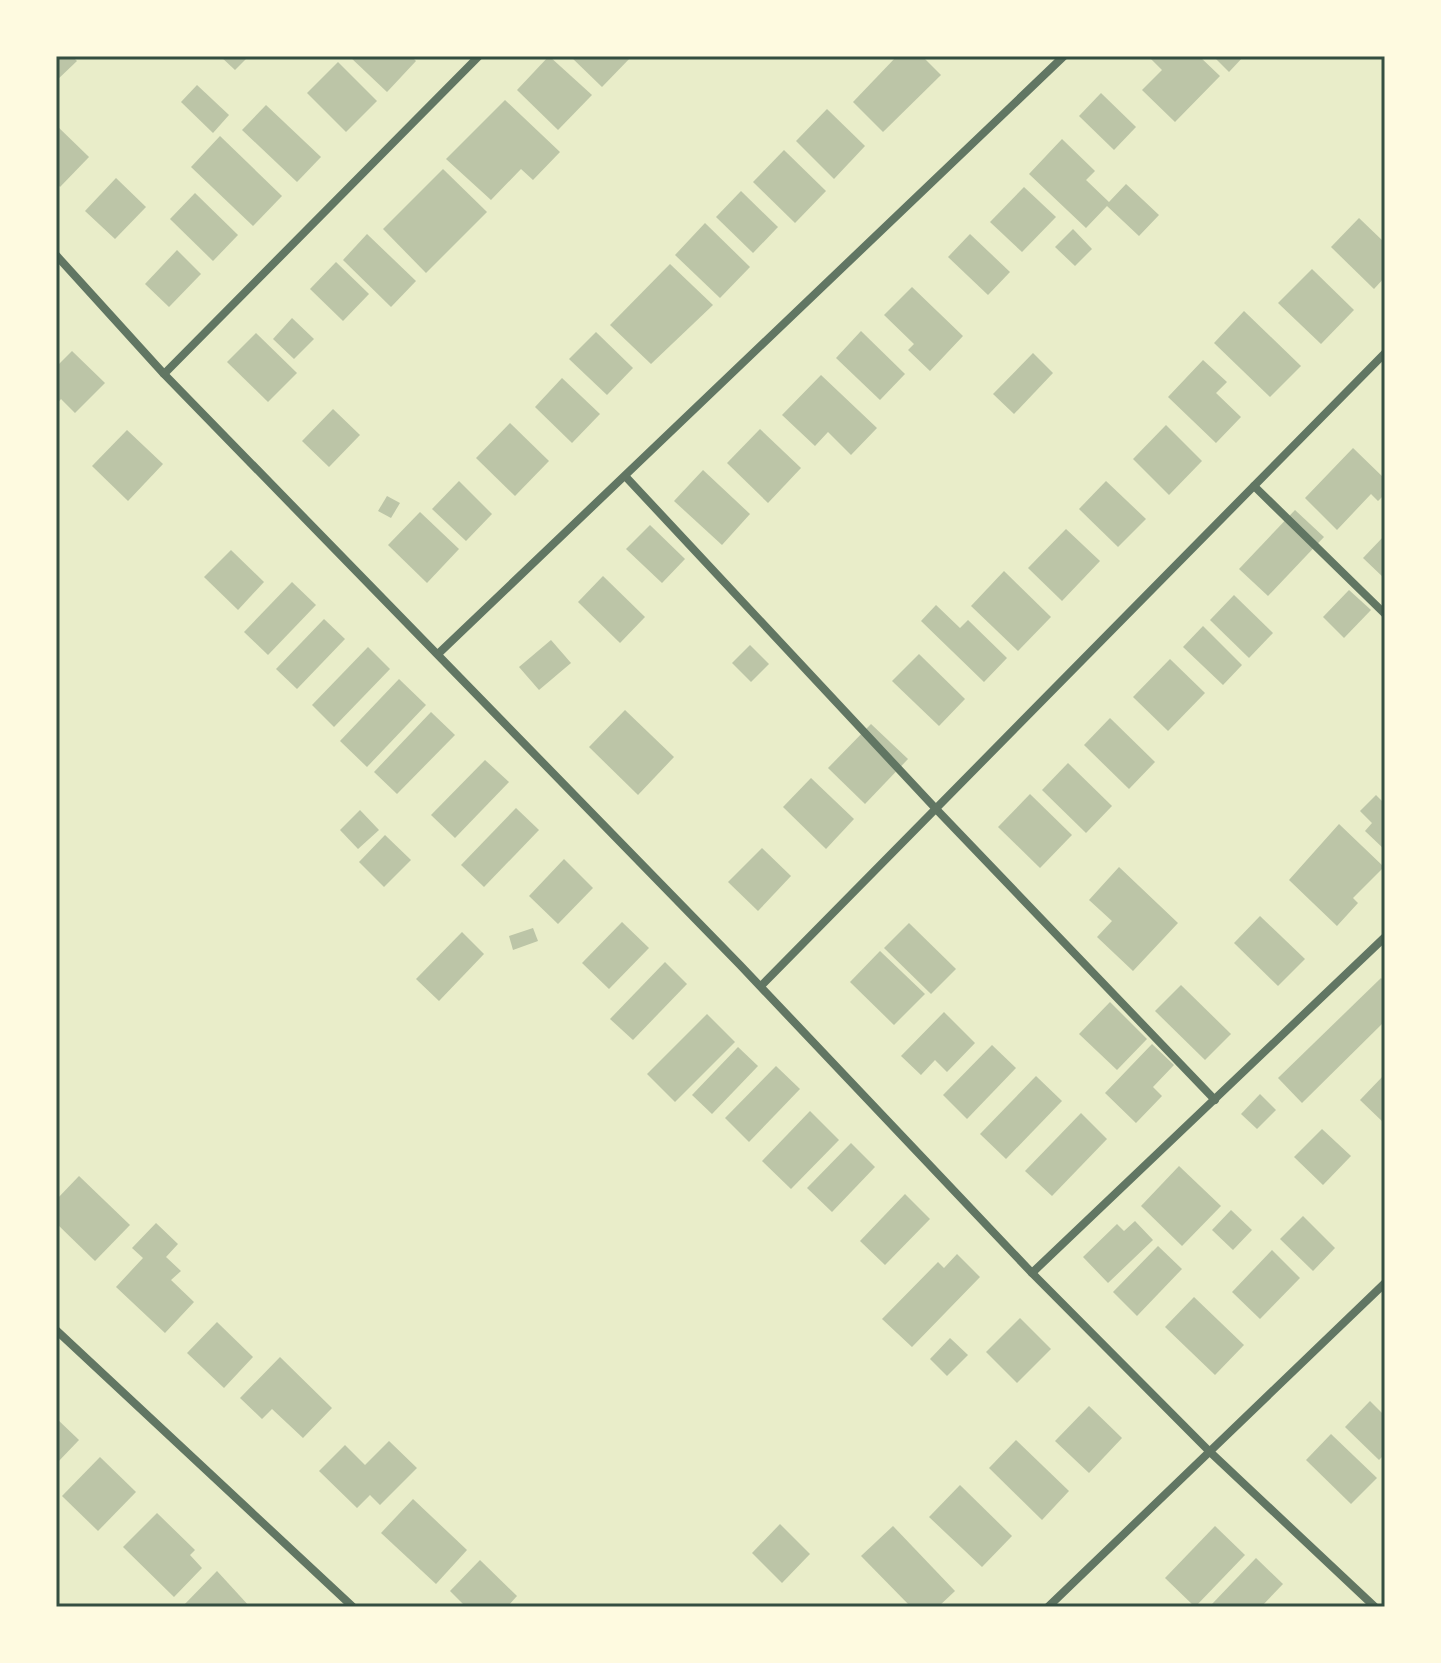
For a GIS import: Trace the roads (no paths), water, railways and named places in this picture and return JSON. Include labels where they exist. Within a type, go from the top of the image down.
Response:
[{"type":"street","points":[[164,374],[479,56]]},
{"type":"street","points":[[438,654],[1064,56]]},
{"type":"street","points":[[56,255],[164,374],[761,986],[1032,1273],[1209,1451],[1375,1607]]},
{"type":"street","points":[[761,986],[1385,353]]},
{"type":"street","points":[[626,477],[937,810],[1215,1100]]},
{"type":"street","points":[[1254,486],[1385,614]]},
{"type":"street","points":[[1032,1273],[1385,937]]},
{"type":"street","points":[[1048,1607],[1385,1283]]},
{"type":"street","points":[[56,1330],[353,1607]]}]
